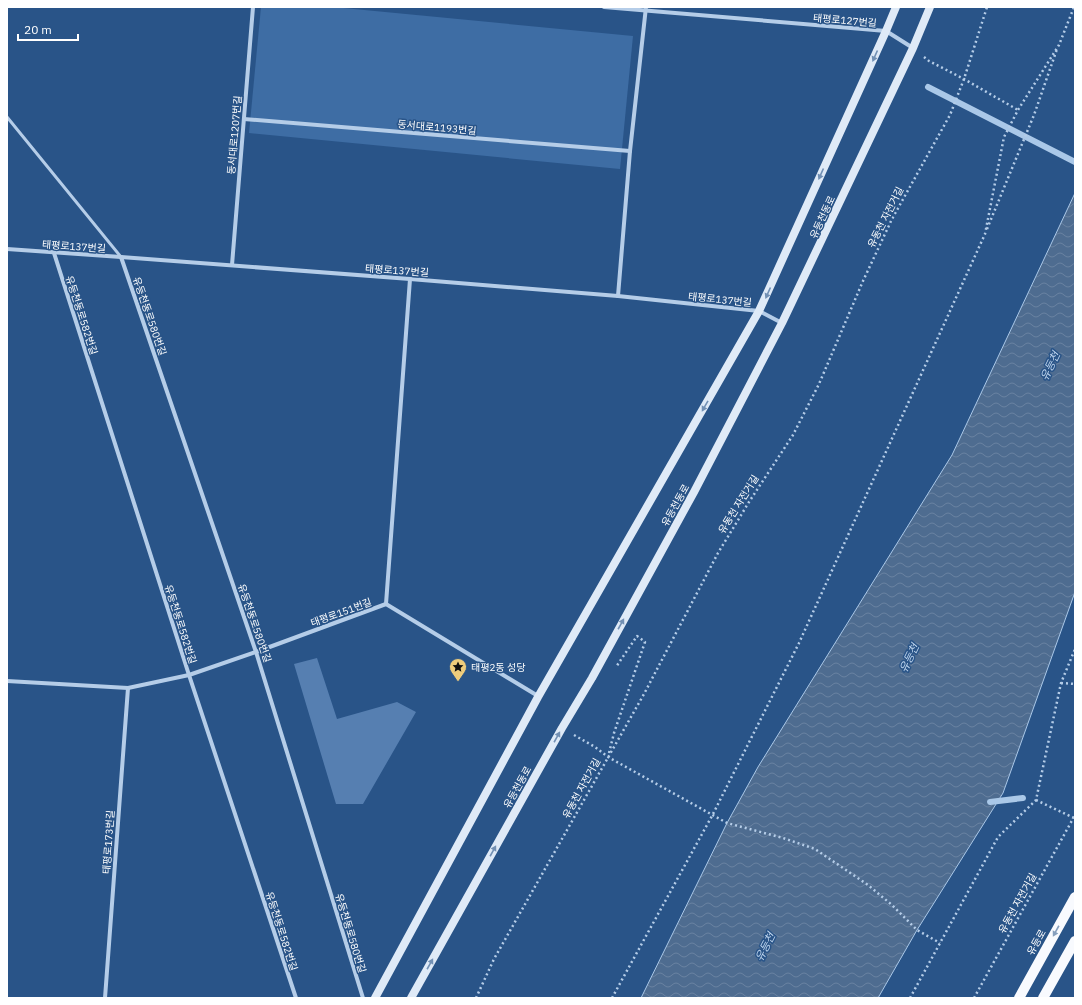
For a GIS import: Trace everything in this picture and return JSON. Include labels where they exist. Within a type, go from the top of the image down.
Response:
[{"type":"main road","name":"유등천동로","points":[[375,998],[538,696],[759,311],[896,7]]},
{"type":"main road","name":"유등천동로","points":[[411,998],[562,728],[592,678],[690,498],[782,323],[913,48],[930,7]]},
{"type":"main road","name":"유등로","points":[[1019,998],[1075,897]]},
{"type":"main road","points":[[1043,998],[1075,942]]},
{"type":"street","name":"동서대로1207번길","points":[[232,265],[253,7]]},
{"type":"street","name":"태평로127번길","points":[[604,7],[646,9],[886,32],[913,48]]},
{"type":"street","points":[[618,296],[630,150],[646,9]]},
{"type":"street","name":"동서대로1193번길","points":[[244,119],[630,150]]},
{"type":"street","name":"태평로137번길","points":[[7,249],[232,265],[618,296],[759,311],[782,323]]},
{"type":"street","name":"유등천동로582번길","points":[[54,253],[189,674],[296,998]]},
{"type":"street","name":"유등천동로580번길","points":[[121,257],[256,652],[363,998]]},
{"type":"street","name":"태평로151번길","points":[[7,681],[128,688],[189,674],[256,652],[386,604],[410,279]]},
{"type":"street","points":[[386,604],[538,696]]},
{"type":"street","name":"태평로173번길","points":[[105,998],[128,688]]},
{"type":"lane","points":[[7,117],[121,257]]},
{"type":"path","name":"유동천 자전거길","points":[[476,998],[494,959],[644,694],[718,553],[793,435],[819,384],[863,281],[892,219],[950,115],[964,79],[987,7]]},
{"type":"path","points":[[612,998],[713,814],[799,643],[985,234],[1034,114],[1074,7]]},
{"type":"path","points":[[985,234],[1004,137],[1018,110],[1059,45]]},
{"type":"path","points":[[929,61],[1018,110]]},
{"type":"path","points":[[608,757],[614,733],[645,642],[637,636],[615,668]]},
{"type":"path","points":[[910,998],[998,837],[1036,800],[1061,683],[1075,649]]},
{"type":"path","points":[[1061,683],[1075,684]]},
{"type":"path","points":[[562,728],[595,747],[608,757],[727,823],[783,838],[815,849],[868,885],[892,905],[917,930],[940,943]]},
{"type":"path","points":[[1036,800],[1074,817]]},
{"type":"path","name":"유동천 자전거길","points":[[974,998],[1074,817]]},
{"type":"shaded area","points":[[261,7],[333,7],[633,36],[620,169],[249,133]]},
{"type":"water","name":"유등천","points":[[1075,193],[1075,592],[1003,793],[917,930],[878,998],[641,998],[727,823],[758,767],[952,455]]},
{"type":"building","points":[[317,658],[337,719],[397,702],[416,712],[363,804],[336,804],[294,664]]},
{"type":"waterway","points":[[928,87],[1075,162]]},
{"type":"waterway","points":[[990,802],[1023,798]]},
{"type":"place","name":"태평2동 성당","points":[[458,682]]}]
